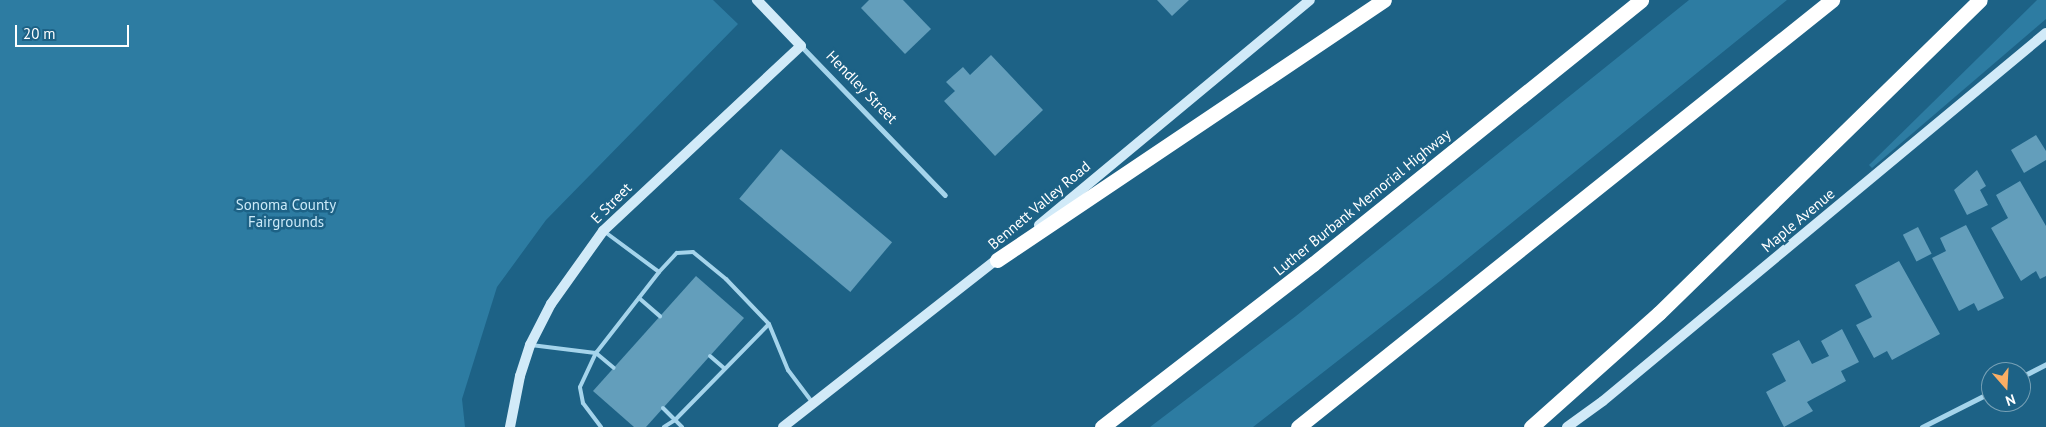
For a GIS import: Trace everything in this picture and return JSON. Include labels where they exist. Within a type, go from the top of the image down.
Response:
[{"type":"highway","points":[[997,260],[1384,0]]},
{"type":"highway","name":"Luther Burbank Memorial Highway","points":[[1102,427],[1313,264],[1641,0]]},
{"type":"highway","points":[[1298,427],[1832,0]]},
{"type":"highway","points":[[1531,427],[1659,313],[1980,0]]},
{"type":"main road","name":"Hendley Street","points":[[757,0],[801,46]]},
{"type":"main road","name":"Bennett Valley Road","points":[[783,427],[997,260],[1310,0]]},
{"type":"main road","name":"Maple Avenue","points":[[1566,427],[1610,394],[2046,33]]},
{"type":"main road","name":"E Street","points":[[510,427],[520,376],[530,345],[551,304],[603,231],[801,46]]},
{"type":"street","name":"Hendley Street","points":[[801,46],[945,195]]},
{"type":"street","points":[[2031,372],[2046,364]]},
{"type":"street","points":[[1922,427],[1981,397]]},
{"type":"lane","points":[[603,231],[659,272]]},
{"type":"lane","points":[[601,427],[583,403],[580,387],[596,353],[659,272],[677,253],[693,252],[726,279],[769,324],[788,370],[813,403]]},
{"type":"lane","points":[[639,298],[660,316]]},
{"type":"lane","points":[[664,427],[675,420],[769,324]]},
{"type":"lane","points":[[530,345],[596,353],[614,368]]},
{"type":"lane","points":[[710,356],[724,368]]},
{"type":"lane","points":[[663,408],[682,427]]},
{"type":"green space","name":"Sonoma County Fairgrounds","points":[[0,0],[713,0],[738,24],[546,220],[497,287],[462,399],[465,427],[0,427]]},
{"type":"green space","points":[[1689,0],[1787,0],[1440,281],[1253,427],[1150,427],[1296,316]]},
{"type":"green space","points":[[2037,0],[2046,0],[2046,19],[1872,168],[1869,165]]},
{"type":"building","points":[[869,0],[903,0],[931,29],[905,54],[861,8]]},
{"type":"building","points":[[1157,0],[1189,0],[1172,16]]},
{"type":"building","points":[[991,55],[1043,110],[995,156],[944,101],[955,91],[946,82],[963,67],[970,75]]},
{"type":"building","points":[[2036,135],[2046,151],[2046,160],[2024,173],[2011,150]]},
{"type":"building","points":[[781,149],[892,242],[850,292],[739,199]]},
{"type":"building","points":[[1977,170],[1986,186],[1980,190],[1988,205],[1967,215],[1954,190]]},
{"type":"building","points":[[2020,181],[2046,226],[2046,276],[2040,279],[2036,271],[2021,281],[1991,228],[2008,218],[1996,195]]},
{"type":"building","points":[[1966,225],[2004,298],[1978,311],[1974,303],[1959,311],[1932,258],[1946,251],[1940,238]]},
{"type":"building","points":[[1918,227],[1932,254],[1916,261],[1903,235]]},
{"type":"building","points":[[1899,261],[1940,334],[1892,360],[1887,351],[1874,358],[1856,325],[1872,317],[1855,285]]},
{"type":"building","points":[[696,276],[744,318],[646,427],[634,427],[593,391]]},
{"type":"building","points":[[1842,329],[1859,362],[1841,371],[1846,381],[1807,402],[1813,411],[1784,427],[1766,392],[1786,381],[1772,354],[1799,340],[1812,364],[1829,356],[1821,341]]}]
